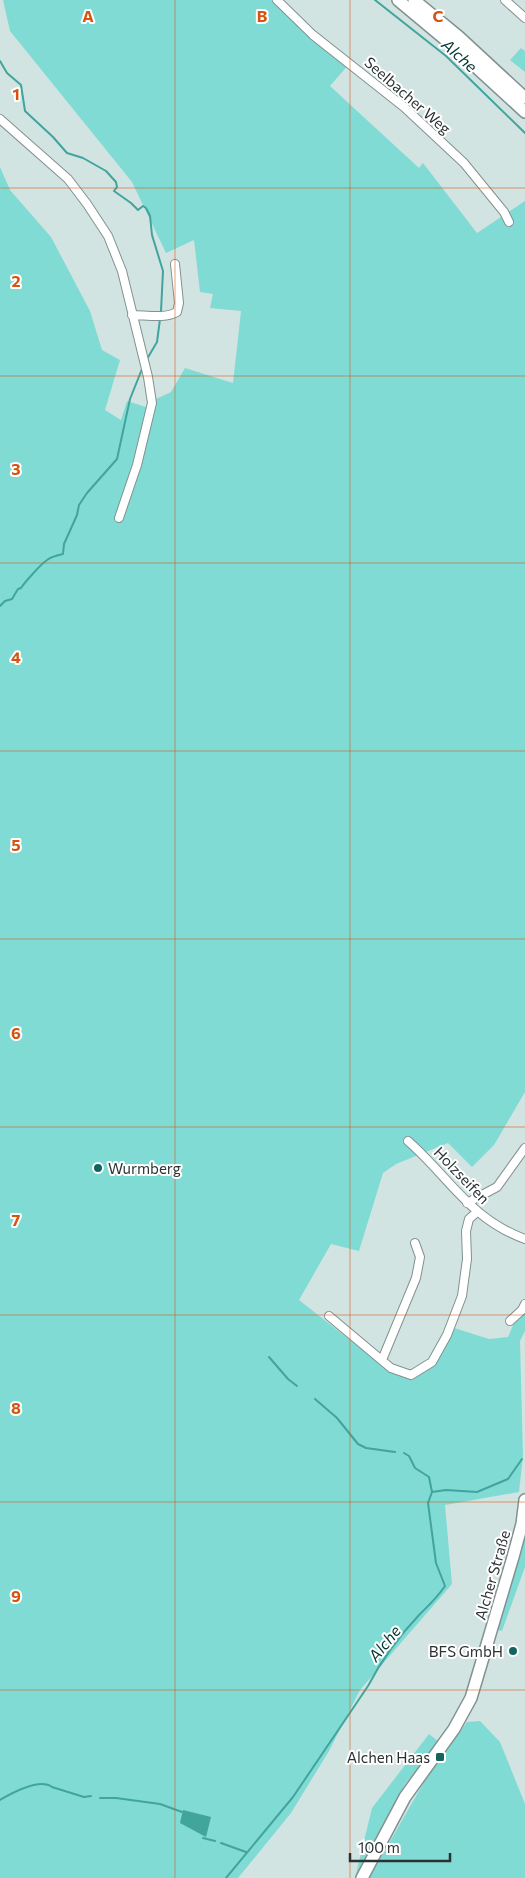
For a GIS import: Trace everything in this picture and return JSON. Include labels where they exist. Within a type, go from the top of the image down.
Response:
[{"type":"street","name":"Seelbacher Weg","points":[[277,0],[313,35],[404,107],[464,163],[504,212],[509,222]]},
{"type":"street","points":[[398,0],[452,45],[525,112]]},
{"type":"street","points":[[414,0],[459,37],[525,98]]},
{"type":"street","points":[[505,0],[525,18]]},
{"type":"street","points":[[0,119],[68,179],[108,236],[122,271],[148,377],[152,403],[137,464],[119,518]]},
{"type":"street","points":[[132,315],[159,316],[173,315],[177,312],[179,302],[175,264]]},
{"type":"street","name":"Holzseifen","points":[[408,1141],[477,1212],[513,1235],[525,1239]]},
{"type":"street","points":[[467,1203],[497,1187],[525,1148]]},
{"type":"street","points":[[329,1316],[391,1368],[411,1375],[432,1362],[447,1335],[462,1296],[468,1259],[466,1231],[469,1219],[477,1212]]},
{"type":"street","points":[[382,1360],[416,1278],[420,1257],[415,1243]]},
{"type":"street","points":[[510,1321],[522,1310],[525,1304]]},
{"type":"street","name":"Alcher Straße","points":[[362,1878],[405,1797],[454,1729],[466,1708],[475,1687],[518,1540],[525,1500]]},
{"type":"shaded area","points":[[3,0],[277,0],[350,63],[330,86],[419,168],[423,163],[477,233],[525,201],[525,1092],[494,1145],[472,1167],[448,1143],[396,1164],[383,1173],[359,1251],[331,1244],[299,1300],[369,1355],[410,1378],[437,1360],[454,1328],[489,1339],[508,1337],[515,1321],[525,1308],[525,1331],[520,1341],[523,1456],[519,1492],[445,1505],[452,1584],[360,1690],[329,1751],[291,1813],[238,1878],[0,1878],[0,167],[10,190],[51,237],[90,311],[102,350],[120,360],[105,410],[121,420],[127,401],[149,408],[156,399],[171,392],[185,368],[233,383],[241,311],[210,308],[213,294],[200,292],[194,240],[166,253],[132,182],[10,31]]},
{"type":"shaded area","points":[[521,48],[525,51],[525,72],[510,60]]},
{"type":"shaded area","points":[[525,1536],[525,1567],[502,1631],[498,1630]]},
{"type":"shaded area","points":[[480,1721],[500,1742],[525,1804],[525,1878],[369,1878],[424,1782],[467,1722]]},
{"type":"shaded area","points":[[429,1734],[439,1742],[405,1784],[355,1878],[372,1808]]},
{"type":"shaded area","points":[[183,1810],[211,1817],[206,1837],[180,1823]]},
{"type":"waterway","name":"Alche","points":[[375,0],[446,56],[525,133]]},
{"type":"waterway","points":[[0,61],[7,73],[21,85],[25,111],[67,153],[83,158],[106,171],[116,182],[117,187],[114,191],[138,210],[143,206],[146,208],[150,216],[152,235],[163,271],[161,311]]},
{"type":"waterway","points":[[147,359],[157,342],[160,319]]},
{"type":"waterway","points":[[0,606],[5,601],[12,599],[18,589],[44,562],[63,554],[64,544],[77,515],[79,505],[117,459],[130,399],[142,369]]},
{"type":"waterway","points":[[269,1357],[288,1379],[297,1386]]},
{"type":"waterway","points":[[315,1399],[337,1418],[358,1444],[366,1448],[395,1452]]},
{"type":"waterway","points":[[404,1453],[409,1456],[415,1468],[429,1477],[432,1492]]},
{"type":"waterway","name":"Alche","points":[[226,1878],[293,1797],[398,1639],[445,1586],[436,1563],[428,1503],[432,1492],[446,1490],[477,1492],[508,1479],[522,1459]]},
{"type":"waterway","points":[[0,1800],[33,1785],[40,1784],[84,1797],[91,1796]]},
{"type":"waterway","points":[[100,1798],[116,1798],[160,1804],[182,1812]]},
{"type":"waterway","points":[[203,1838],[215,1841]]},
{"type":"waterway","points":[[221,1843],[246,1852]]},
{"type":"place","name":"Wurmberg","points":[[98,1168]]},
{"type":"place","name":"BFS GmbH","points":[[513,1651]]},
{"type":"place","name":"Alchen Haas","points":[[440,1757]]}]
